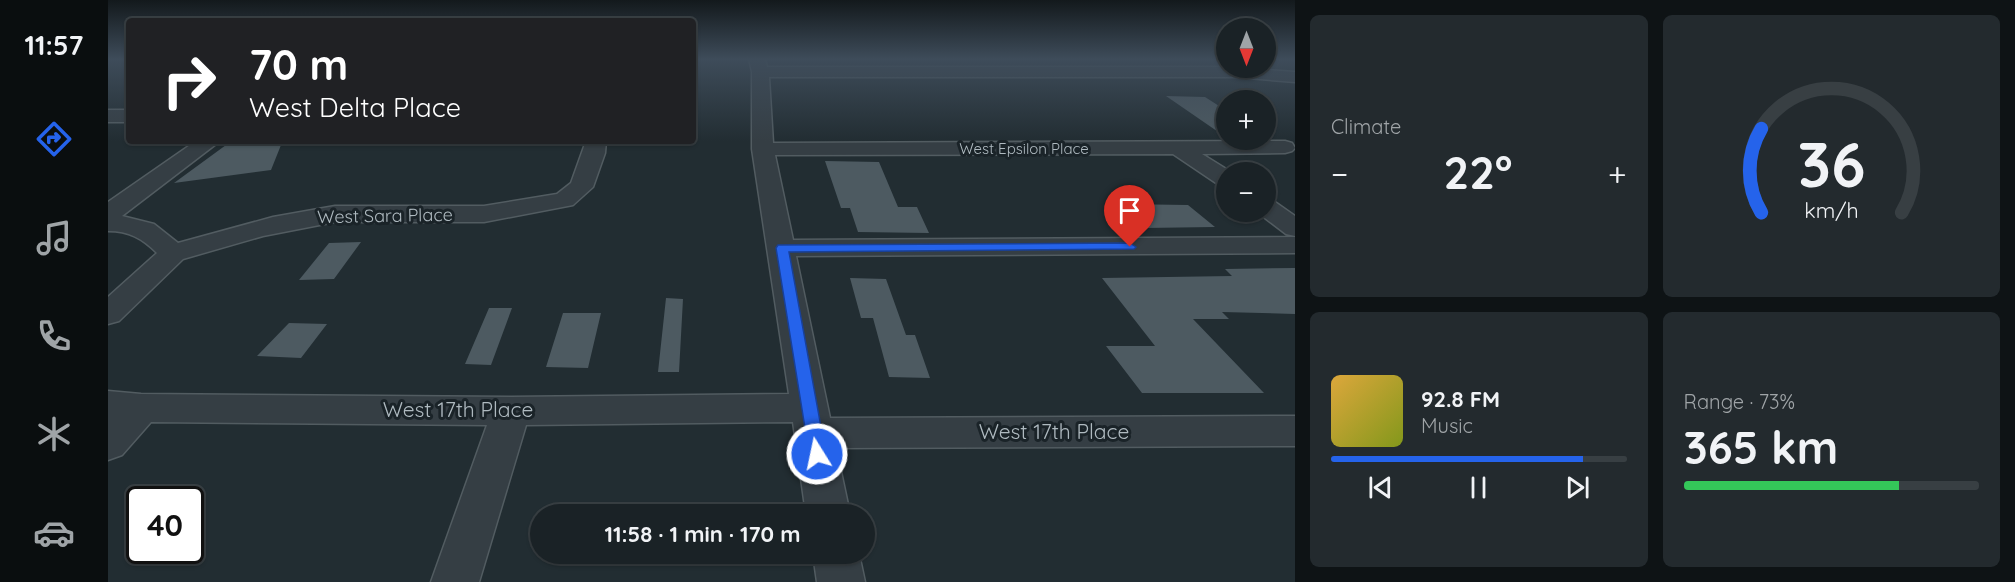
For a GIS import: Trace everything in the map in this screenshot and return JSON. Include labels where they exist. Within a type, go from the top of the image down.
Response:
[{"type":"street","points":[[759,86],[763,149],[826,504]]},
{"type":"street","points":[[108,116],[126,116]]},
{"type":"street","points":[[108,214],[206,144]]},
{"type":"street","name":"West Sara Place","points":[[173,253],[270,225],[335,214],[484,214],[564,200],[581,187],[596,144]]},
{"type":"street","name":"West Epsilon Place","points":[[763,149],[1285,147]]},
{"type":"street","points":[[1180,148],[1216,173]]},
{"type":"street","points":[[1276,214],[1295,228]]},
{"type":"street","points":[[108,223],[133,224],[146,229],[173,253],[108,314]]},
{"type":"street","points":[[782,248],[1295,245]]},
{"type":"street","points":[[108,444],[125,407]]},
{"type":"street","name":"West 17th Place","points":[[125,407],[511,411],[811,421],[1295,431]]},
{"type":"street","points":[[455,582],[511,411]]},
{"type":"street","points":[[838,564],[841,582]]},
{"type":"building","points":[[1166,96],[1205,97],[1216,104],[1216,130]]},
{"type":"building","points":[[226,145],[281,145],[271,170],[174,183]]},
{"type":"building","points":[[825,161],[879,162],[898,207],[917,207],[929,233],[858,232],[850,208],[841,208]]},
{"type":"building","points":[[1120,204],[1188,205],[1215,227],[1144,228]]},
{"type":"building","points":[[361,242],[334,279],[299,280],[329,243]]},
{"type":"building","points":[[1295,268],[1295,314],[1222,312],[1229,319],[1193,319],[1264,393],[1142,393],[1106,346],[1155,346],[1102,278],[1232,276],[1225,269]]},
{"type":"building","points":[[850,278],[886,279],[906,335],[915,335],[930,378],[889,377],[873,318],[861,318]]},
{"type":"building","points":[[666,298],[683,299],[679,372],[658,372]]},
{"type":"building","points":[[489,308],[512,308],[491,365],[465,364]]},
{"type":"building","points":[[563,313],[601,313],[588,368],[546,367]]},
{"type":"building","points":[[289,323],[327,324],[301,358],[257,356]]},
{"type":"route","points":[[817,454],[782,248],[1130,247]]}]
